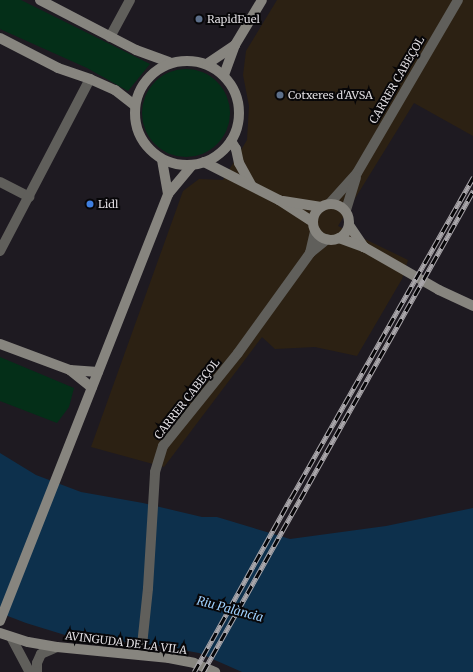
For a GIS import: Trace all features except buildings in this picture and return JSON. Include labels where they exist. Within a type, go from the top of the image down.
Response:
[{"type":"main road","points":[[40,0],[136,50],[170,62],[188,60],[207,64],[224,75],[237,95],[239,118],[231,141],[220,154],[204,162],[192,165],[177,164],[162,160],[145,146],[135,126],[134,105],[146,78],[170,62]]},
{"type":"main road","points":[[224,75],[235,45],[262,0]]},
{"type":"main road","points":[[0,38],[58,68],[90,79],[115,90],[134,105]]},
{"type":"main road","points":[[207,64],[235,45]]},
{"type":"main road","points":[[231,141],[236,149],[239,163],[251,185]]},
{"type":"main road","points":[[162,160],[168,194]]},
{"type":"main road","points":[[204,162],[279,200],[314,227],[320,236],[327,239],[339,238],[364,247],[439,290],[473,306]]},
{"type":"main road","points":[[0,621],[168,194],[192,165]]},
{"type":"main road","points":[[279,200],[320,207]]},
{"type":"main road","points":[[314,227],[314,214],[320,207],[330,203],[338,205],[346,210],[349,217],[349,225],[346,233],[339,238]]},
{"type":"main road","points":[[349,225],[364,247]]},
{"type":"main road","points":[[0,344],[70,370],[98,372]]},
{"type":"main road","points":[[70,370],[92,388]]},
{"type":"main road","name":"AVINGUDA DE LA VILA","points":[[0,633],[28,642],[57,647],[141,655],[194,663],[215,672]]},
{"type":"street","points":[[110,37],[130,0]]},
{"type":"street","name":"CARRER CABEÇOL","points":[[330,203],[357,173],[458,0]]},
{"type":"street","points":[[0,252],[90,79]]},
{"type":"street","name":"CARRER CABEÇOL","points":[[346,210],[357,173]]},
{"type":"street","points":[[0,182],[29,196]]},
{"type":"street","name":"CARRER CABEÇOL","points":[[310,253],[314,227]]},
{"type":"street","name":"CARRER CABEÇOL","points":[[141,655],[148,588],[156,472],[164,446],[238,353],[310,253],[327,239]]},
{"type":"street","points":[[11,637],[30,672]]},
{"type":"street","points":[[36,672],[37,663],[42,654],[57,647]]},
{"type":"shaded area","points":[[277,0],[473,0],[473,136],[414,103],[338,226],[408,260],[402,279],[357,356],[315,347],[275,349],[262,337],[164,467],[91,447],[183,191],[199,179],[223,180],[247,140],[249,106],[243,75],[246,51]]},
{"type":"green space","points":[[0,0],[21,0],[150,64],[128,91],[87,68],[0,29]]},
{"type":"green space","points":[[186,69],[203,72],[217,82],[227,96],[230,113],[227,130],[217,144],[203,154],[186,157],[169,154],[155,144],[145,130],[142,113],[145,96],[155,82],[169,72]]},
{"type":"green space","points":[[0,357],[74,388],[69,407],[57,423],[0,401]]},
{"type":"water","name":"Riu Palància","points":[[0,453],[36,475],[81,492],[143,503],[202,517],[217,517],[290,539],[386,526],[473,508],[473,672],[242,672],[199,653],[155,645],[65,635],[0,613]]},
{"type":"railway","points":[[194,672],[473,177]]},
{"type":"railway","points":[[203,672],[473,191]]},
{"type":"place","name":"RapidFuel","points":[[199,19]]},
{"type":"place","name":"Cotxeres d'AVSA","points":[[280,95]]},
{"type":"place","name":"Lidl","points":[[90,204]]}]
